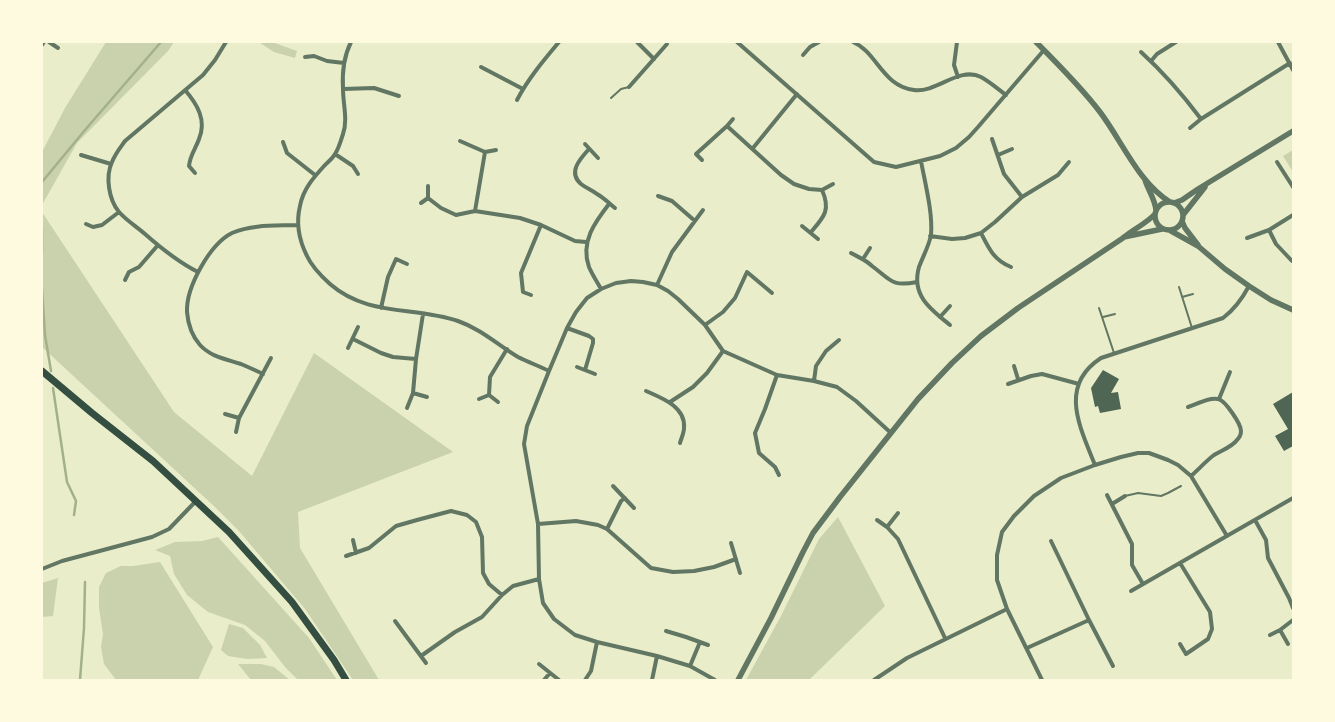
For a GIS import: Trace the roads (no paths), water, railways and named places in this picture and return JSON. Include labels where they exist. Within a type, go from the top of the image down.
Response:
[{"type":"highway","points":[[42,371],[152,461],[229,532],[292,602],[334,660],[346,680]]},
{"type":"street","points":[[48,42],[58,48]]},
{"type":"street","points":[[198,272],[182,264],[158,246],[119,212],[110,191],[109,176],[111,164],[117,151],[125,141],[203,75],[216,60],[226,42]]},
{"type":"street","points":[[351,42],[344,63],[344,133],[335,154],[315,175],[306,188],[300,205],[298,225],[303,247],[311,264],[340,293],[362,303],[381,308],[447,318],[466,324],[488,336],[518,357],[549,371]]},
{"type":"street","points":[[517,100],[540,64],[559,42]]},
{"type":"street","points":[[637,42],[654,59]]},
{"type":"street","points":[[737,42],[874,162],[896,167],[940,156],[956,148],[969,137],[1044,50]]},
{"type":"street","points":[[803,55],[810,47],[819,42]]},
{"type":"street","points":[[853,42],[865,51],[895,83],[905,87],[914,90],[924,90],[934,88],[958,77],[968,75],[980,76],[1006,95]]},
{"type":"street","points":[[957,42],[954,65],[958,77]]},
{"type":"street","points":[[1036,42],[1101,113],[1145,179],[1160,196],[1180,207],[1185,228],[1198,246]]},
{"type":"street","points":[[1151,61],[1157,54],[1176,42]]},
{"type":"street","points":[[1278,42],[1293,70]]},
{"type":"street","points":[[629,87],[667,43]]},
{"type":"street","points":[[1141,52],[1151,61],[1201,119]]},
{"type":"street","points":[[305,57],[314,56],[327,61],[344,63]]},
{"type":"street","points":[[1190,128],[1201,119],[1290,63]]},
{"type":"street","points":[[481,67],[523,89]]},
{"type":"street","points":[[343,89],[374,88],[399,96]]},
{"type":"street","points":[[185,90],[196,105],[202,118],[200,138],[190,159],[189,166],[194,173]]},
{"type":"street","points":[[753,148],[797,94]]},
{"type":"street","points":[[702,160],[696,154],[733,119]]},
{"type":"street","points":[[727,126],[794,184],[809,189],[822,190],[833,184]]},
{"type":"street","points":[[738,680],[771,618],[803,552],[824,518],[918,399],[952,362],[1018,308],[1149,220],[1162,204],[1182,200],[1293,131]]},
{"type":"street","points":[[992,139],[1004,174],[1022,197]]},
{"type":"street","points":[[460,141],[485,152],[496,150]]},
{"type":"street","points":[[283,142],[287,153],[315,175]]},
{"type":"street","points":[[585,144],[598,158]]},
{"type":"street","points":[[590,149],[577,163],[575,170],[577,179],[580,183],[599,195],[615,208]]},
{"type":"street","points":[[998,155],[1012,149]]},
{"type":"street","points":[[475,212],[485,152]]},
{"type":"street","points":[[81,154],[111,164]]},
{"type":"street","points":[[335,154],[353,166],[358,174]]},
{"type":"street","points":[[921,161],[931,221],[930,236],[919,268],[917,282],[921,295],[928,308],[950,324]]},
{"type":"street","points":[[930,236],[952,239],[965,238],[981,233],[1022,197],[1058,174],[1069,162]]},
{"type":"street","points":[[1277,162],[1293,187]]},
{"type":"street","points":[[1145,179],[1154,201],[1156,223],[1162,229]]},
{"type":"street","points":[[1171,231],[1179,227],[1183,218],[1206,185]]},
{"type":"street","points":[[428,186],[428,198]]},
{"type":"street","points":[[811,232],[820,222],[826,210],[826,200],[822,190]]},
{"type":"street","points":[[658,196],[672,201],[695,221]]},
{"type":"street","points":[[428,198],[441,208],[456,215],[475,212],[520,218],[541,225],[575,241],[586,242]]},
{"type":"street","points":[[421,203],[428,198]]},
{"type":"street","points":[[601,289],[589,267],[586,255],[586,242],[590,231],[609,204]]},
{"type":"street","points":[[657,286],[672,252],[703,210]]},
{"type":"street","points":[[86,224],[93,227],[102,225],[119,212]]},
{"type":"street","points":[[1247,238],[1269,230],[1293,214]]},
{"type":"street","points":[[263,374],[240,364],[213,356],[200,346],[192,334],[188,320],[188,301],[198,272],[218,243],[231,234],[248,227],[298,225]]},
{"type":"street","points":[[531,295],[523,292],[521,273],[541,225]]},
{"type":"street","points":[[802,226],[818,239]]},
{"type":"street","points":[[1123,238],[1162,229],[1171,231],[1198,246],[1225,269],[1249,286],[1271,300],[1293,310]]},
{"type":"street","points":[[1269,230],[1276,244],[1292,261]]},
{"type":"street","points":[[981,233],[993,254],[1001,263],[1011,267]]},
{"type":"street","points":[[125,280],[129,272],[140,267],[158,246]]},
{"type":"street","points":[[863,259],[870,248]]},
{"type":"street","points":[[851,253],[872,265],[886,278],[896,283],[904,284],[917,282]]},
{"type":"street","points":[[381,308],[388,276],[396,259],[407,264]]},
{"type":"street","points":[[705,325],[723,312],[735,298],[747,272],[772,293]]},
{"type":"street","points":[[715,680],[690,666],[575,635],[554,619],[543,603],[539,579],[538,524],[524,444],[527,426],[567,328],[576,312],[587,298],[601,289],[616,283],[643,282],[657,286],[678,298],[705,325],[723,351],[777,375],[814,381],[837,387],[856,401],[891,433]]},
{"type":"street","points":[[1095,465],[1081,429],[1075,405],[1076,394],[1084,373],[1092,364],[1101,358],[1223,318],[1240,302],[1249,286]]},
{"type":"street","points":[[940,317],[950,306]]},
{"type":"street","points":[[407,408],[413,393],[416,359],[423,314]]},
{"type":"street","points":[[348,348],[358,327]]},
{"type":"street","points":[[567,328],[589,336],[593,339],[585,370]]},
{"type":"street","points":[[353,339],[381,353],[393,357],[416,359]]},
{"type":"street","points":[[814,381],[816,366],[826,351],[839,340]]},
{"type":"street","points":[[489,394],[490,378],[507,349]]},
{"type":"street","points":[[670,402],[693,387],[708,373],[723,351]]},
{"type":"street","points":[[236,432],[239,418],[271,358]]},
{"type":"street","points":[[577,366],[595,374]]},
{"type":"street","points":[[1014,366],[1018,380]]},
{"type":"street","points":[[1219,399],[1230,372]]},
{"type":"street","points":[[1008,384],[1042,374],[1079,384]]},
{"type":"street","points":[[777,375],[765,410],[755,432],[759,453],[775,467],[779,475]]},
{"type":"street","points":[[646,391],[670,402],[681,414],[684,427],[680,444]]},
{"type":"street","points":[[413,393],[427,397]]},
{"type":"street","points":[[479,399],[489,394]]},
{"type":"street","points":[[489,394],[498,402]]},
{"type":"street","points":[[1188,407],[1211,399],[1222,400],[1228,407],[1241,431],[1239,438],[1233,445],[1215,455],[1191,476]]},
{"type":"street","points":[[225,414],[239,418]]},
{"type":"street","points":[[1042,680],[1007,609],[996,580],[997,555],[1002,532],[1014,516],[1034,496],[1061,478],[1095,465],[1121,457],[1149,453],[1178,465],[1191,476],[1227,536]]},
{"type":"street","points":[[613,486],[634,508]]},
{"type":"street","points":[[1107,495],[1132,544],[1132,565],[1143,584]]},
{"type":"street","points":[[1112,504],[1125,496]]},
{"type":"street","points":[[607,529],[624,498]]},
{"type":"street","points":[[1131,591],[1293,498]]},
{"type":"street","points":[[42,569],[62,561],[152,537],[169,529],[196,501]]},
{"type":"street","points":[[346,556],[370,548],[396,526],[451,511],[467,515],[476,522],[482,537],[483,573],[489,584],[502,595]]},
{"type":"street","points":[[887,527],[898,514]]},
{"type":"street","points":[[877,520],[898,538],[945,638]]},
{"type":"street","points":[[1255,520],[1266,540],[1268,558],[1293,608]]},
{"type":"street","points":[[538,524],[576,522],[598,525],[607,529],[651,568],[673,572],[694,571],[714,567],[736,559]]},
{"type":"street","points":[[353,540],[356,553]]},
{"type":"street","points":[[1051,541],[1113,666]]},
{"type":"street","points":[[731,543],[740,573]]},
{"type":"street","points":[[1180,563],[1210,612],[1212,629],[1208,639],[1186,654],[1180,644]]},
{"type":"street","points":[[421,656],[455,632],[482,617],[502,595],[513,586],[539,579]]},
{"type":"street","points":[[874,680],[907,658],[945,638],[1007,609]]},
{"type":"street","points":[[1027,648],[1089,620]]},
{"type":"street","points":[[1270,635],[1280,630],[1293,620]]},
{"type":"street","points":[[394,621],[426,663]]},
{"type":"street","points":[[1280,630],[1288,644]]},
{"type":"street","points":[[666,631],[708,646]]},
{"type":"street","points":[[585,680],[591,671],[597,642]]},
{"type":"street","points":[[690,666],[700,642]]},
{"type":"street","points":[[652,680],[657,656]]},
{"type":"street","points":[[539,664],[559,680]]},
{"type":"street","points":[[544,680],[550,673]]},
{"type":"lane","points":[[611,98],[621,89],[629,87]]},
{"type":"lane","points":[[1179,287],[1192,328]]},
{"type":"lane","points":[[1182,297],[1193,294]]},
{"type":"lane","points":[[1099,308],[1114,353]]},
{"type":"lane","points":[[1103,317],[1115,314]]},
{"type":"lane","points":[[1125,496],[1138,493],[1161,496],[1180,486]]},
{"type":"waterway","points":[[42,182],[161,42]]},
{"type":"waterway","points":[[42,230],[42,253]]},
{"type":"waterway","points":[[42,289],[45,335],[51,371]]},
{"type":"waterway","points":[[53,388],[67,482],[76,501],[74,515]]},
{"type":"waterway","points":[[80,680],[84,628],[85,582]]}]
